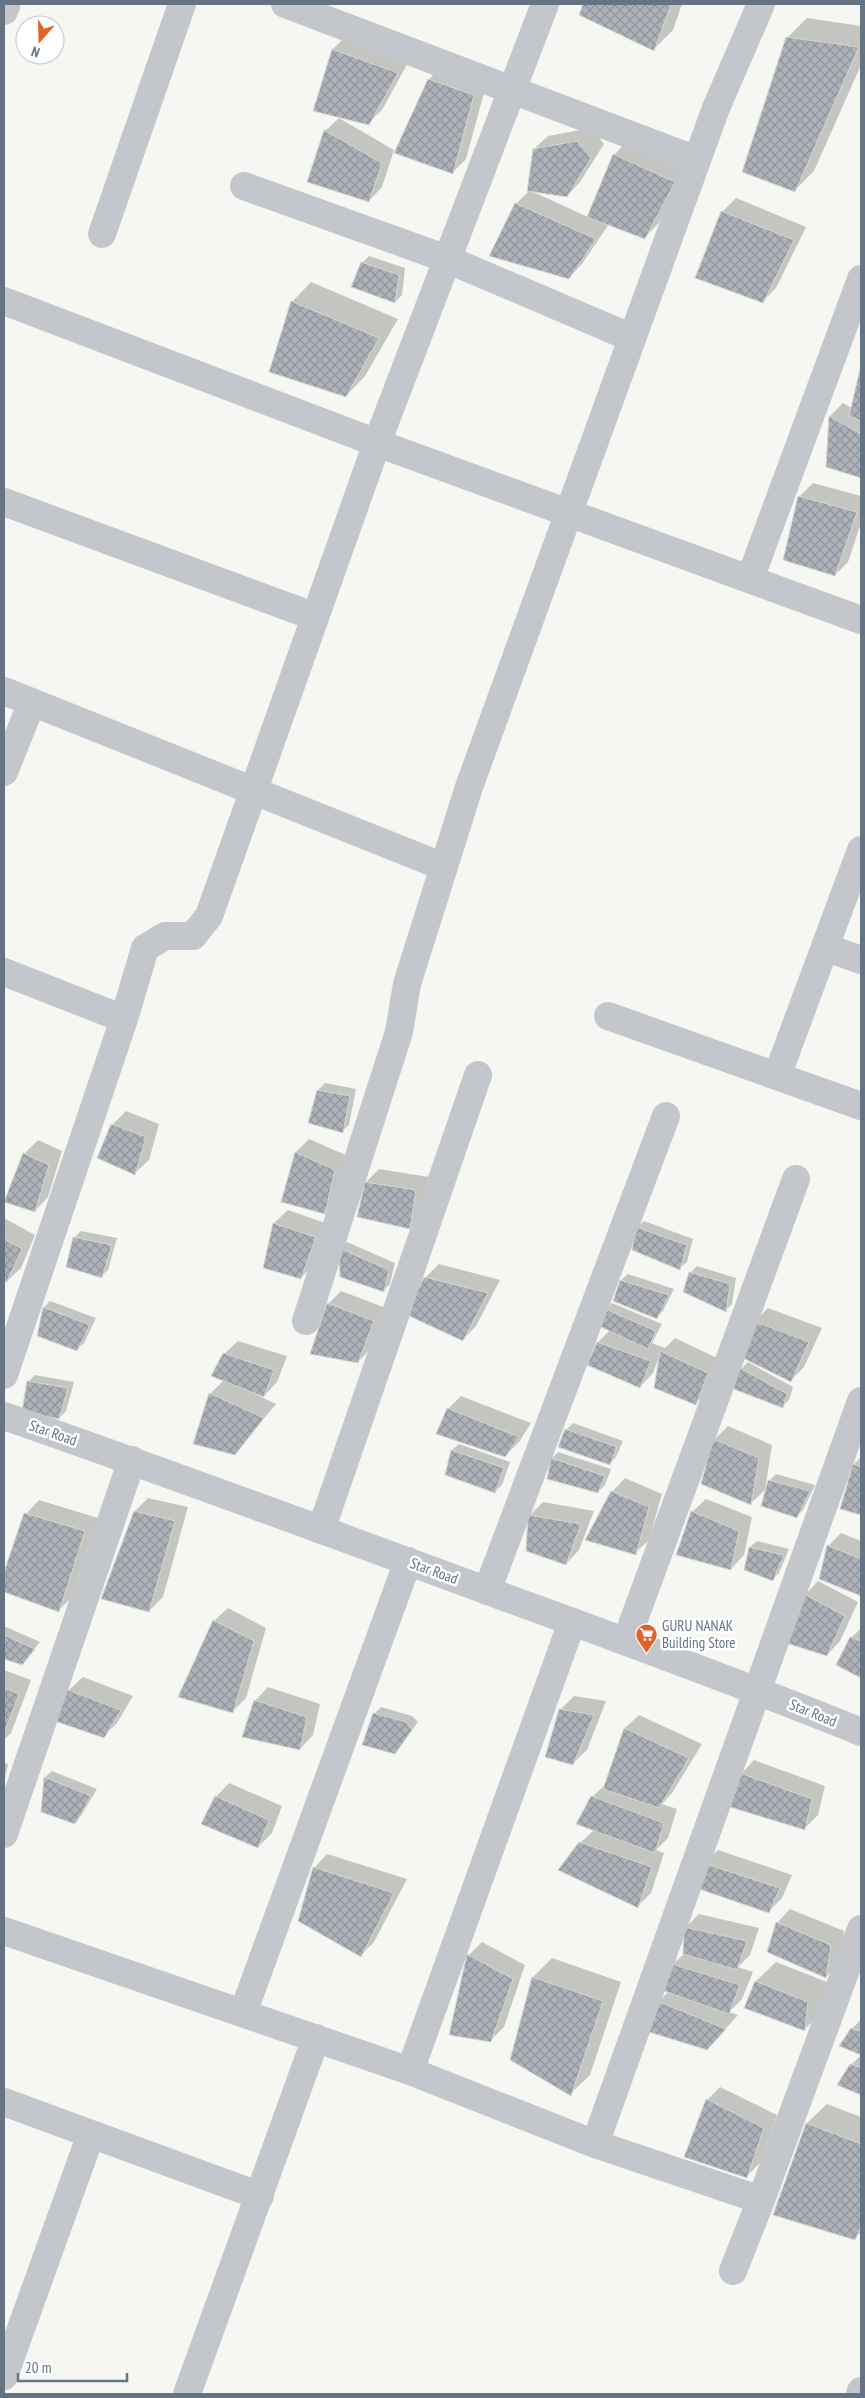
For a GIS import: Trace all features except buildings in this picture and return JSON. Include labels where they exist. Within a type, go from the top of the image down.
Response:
[{"type":"street","points":[[102,234],[182,4]]},
{"type":"street","points":[[285,4],[697,160]]},
{"type":"street","points":[[4,1375],[124,1019],[145,948],[165,936],[193,936],[209,916],[313,616],[376,443],[545,4]]},
{"type":"street","points":[[306,1321],[399,1032],[407,984],[472,778],[716,108],[761,4]]},
{"type":"street","points":[[244,186],[447,260],[632,338]]},
{"type":"street","points":[[750,579],[861,279]]},
{"type":"street","points":[[4,301],[376,443],[861,620]]},
{"type":"street","points":[[4,502],[313,616]]},
{"type":"street","points":[[4,691],[444,866]]},
{"type":"street","points":[[4,772],[32,702]]},
{"type":"street","points":[[777,1076],[861,850]]},
{"type":"street","points":[[825,947],[861,960]]},
{"type":"street","points":[[4,972],[124,1019]]},
{"type":"street","points":[[608,1016],[861,1106]]},
{"type":"street","points":[[321,1530],[478,1075]]},
{"type":"street","points":[[487,1591],[666,1116]]},
{"type":"street","points":[[626,1641],[796,1179]]},
{"type":"street","points":[[595,2144],[861,1401]]},
{"type":"street","name":"Star Road","points":[[4,1416],[132,1460],[626,1641],[758,1690],[861,1732]]},
{"type":"street","points":[[4,1834],[132,1460]]},
{"type":"street","points":[[243,2013],[408,1561]]},
{"type":"street","points":[[410,2070],[572,1622]]},
{"type":"street","points":[[733,2271],[861,1929]]},
{"type":"street","points":[[4,1931],[410,2070],[595,2144],[761,2200]]},
{"type":"street","points":[[187,2394],[316,2038]]},
{"type":"street","points":[[4,2102],[260,2196]]},
{"type":"street","points":[[4,2376],[91,2134]]},
{"type":"place","name":"GURU NANAK Building Store","points":[[646,1654]]}]
